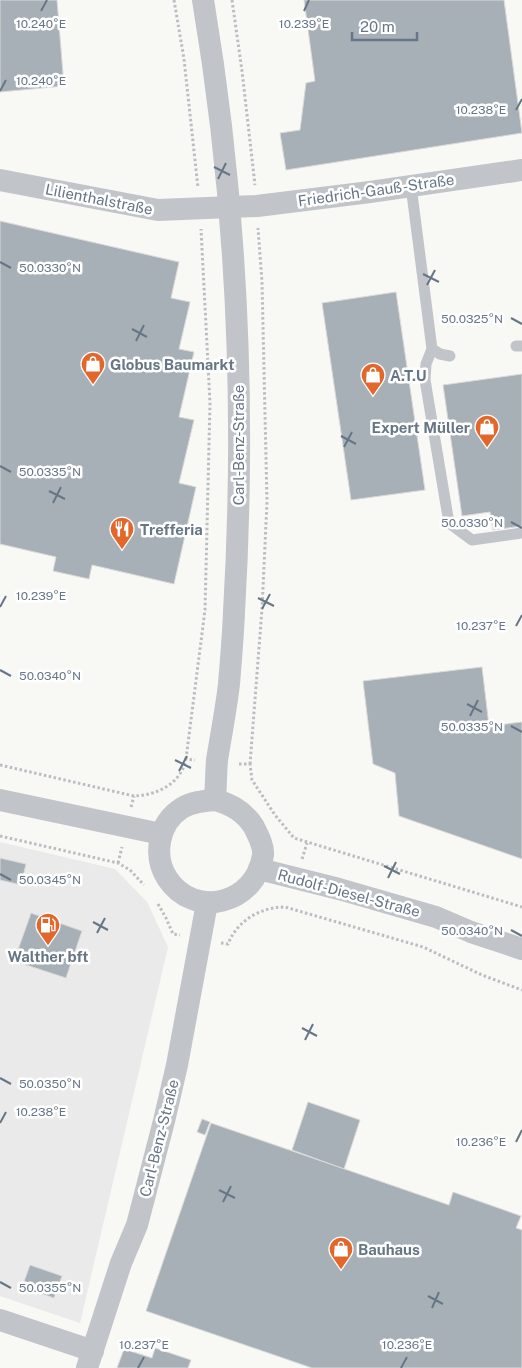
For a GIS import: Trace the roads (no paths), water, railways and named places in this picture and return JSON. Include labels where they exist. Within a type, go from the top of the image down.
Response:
[{"type":"street","name":"Carl-Benz-Straße","points":[[203,0],[216,76],[229,207],[238,346],[237,551],[229,686],[217,762],[215,800]]},
{"type":"street","name":"Friedrich-Gauß-Straße","points":[[229,207],[256,206],[522,170]]},
{"type":"street","name":"Lilienthalstraße","points":[[0,180],[158,210],[229,207]]},
{"type":"street","points":[[0,800],[161,834]]},
{"type":"street","points":[[207,903],[190,899],[173,887],[162,870],[158,855],[161,834],[171,818],[182,808],[197,802],[215,800]]},
{"type":"street","name":"Rudolf-Diesel-Straße","points":[[207,903],[223,901],[235,896],[247,887],[259,869],[263,854],[258,835],[249,818],[230,804],[215,800]]},
{"type":"street","name":"Rudolf-Diesel-Straße","points":[[259,869],[339,889],[436,917],[471,932],[522,949]]},
{"type":"street","name":"Carl-Benz-Straße","points":[[90,1359],[121,1263],[137,1225],[177,1065],[207,903]]},
{"type":"street","points":[[0,1320],[90,1359]]},
{"type":"lane","points":[[411,186],[432,350],[426,364],[425,380],[449,523],[472,540],[522,533]]},
{"type":"lane","points":[[432,350],[450,356]]},
{"type":"place","name":"Globus Baumarkt","points":[[93,385]]},
{"type":"place","name":"A.T.U","points":[[373,396]]},
{"type":"place","name":"Expert Müller","points":[[487,448]]},
{"type":"place","name":"Trefferia","points":[[122,550]]},
{"type":"place","name":"Walther bft","points":[[48,946]]},
{"type":"place","name":"Bauhaus","points":[[341,1270]]}]
